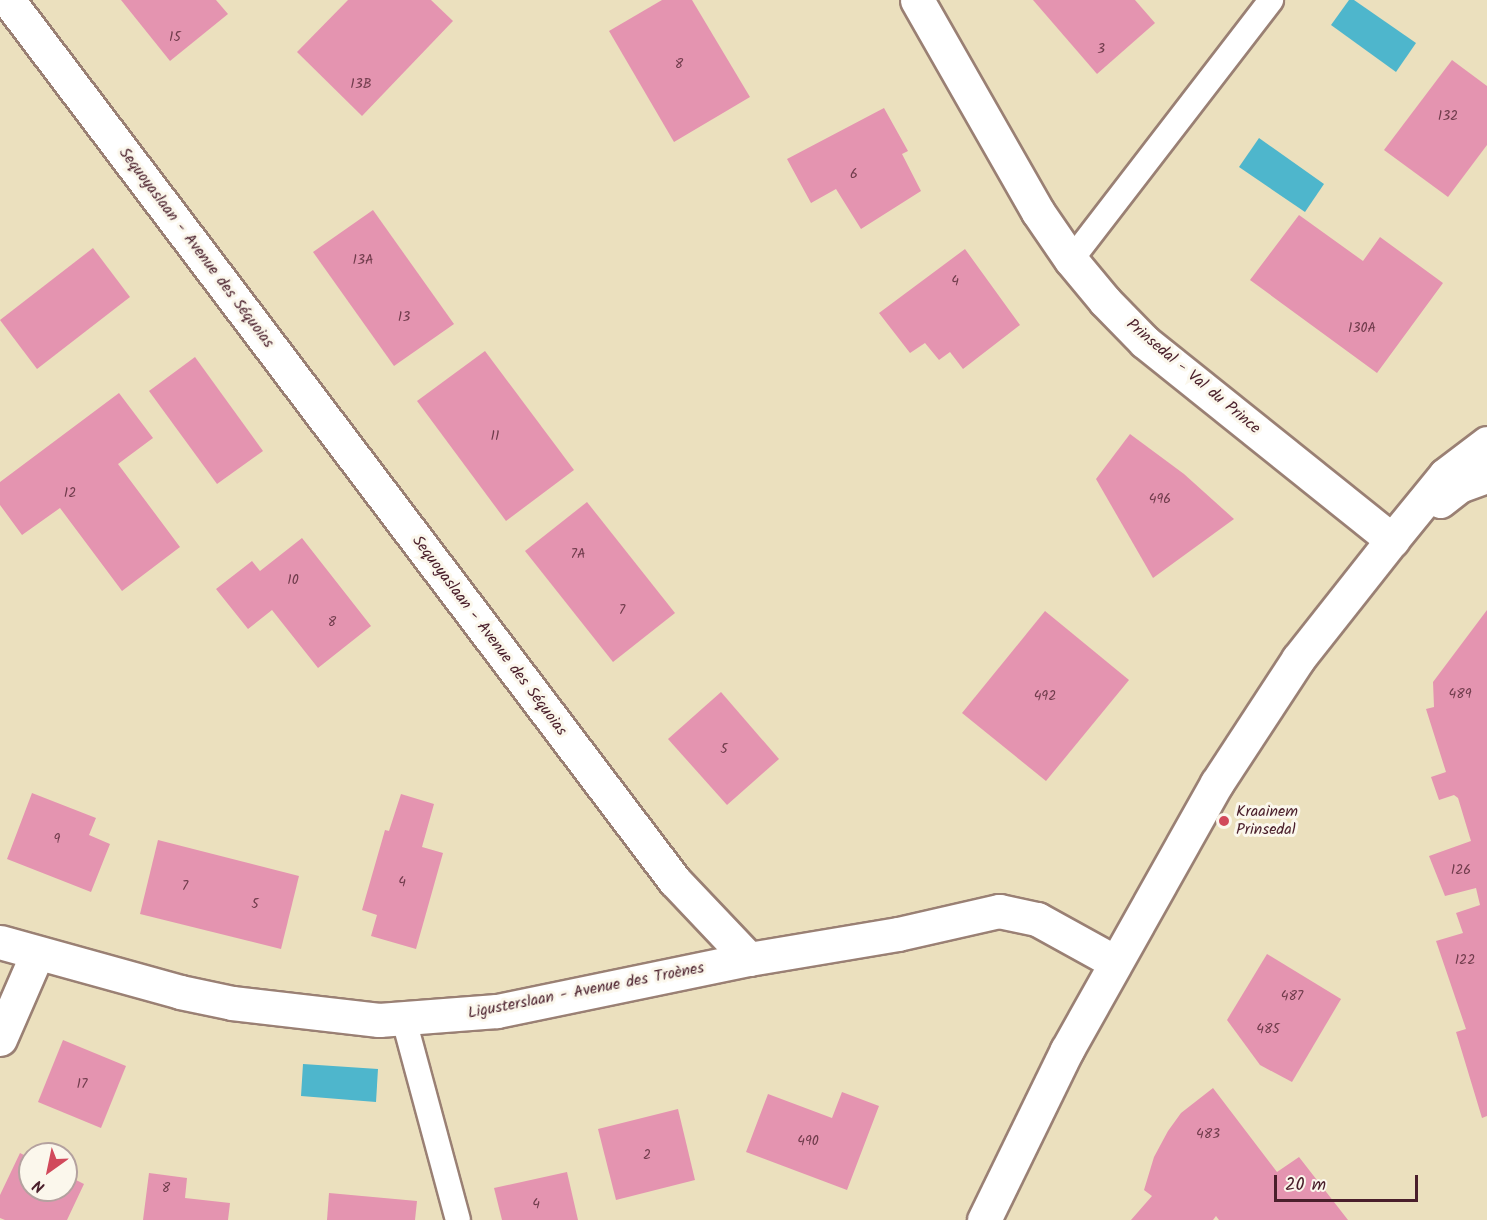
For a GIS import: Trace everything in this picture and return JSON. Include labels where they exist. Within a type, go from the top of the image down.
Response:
[{"type":"street","name":"Sequoyaslaan - Avenue des Séquoias","points":[[8,0],[674,880],[749,959]]},
{"type":"street","name":"Prinsedal - Val du Prince","points":[[916,0],[1028,194],[1071,260],[1105,301],[1145,342],[1392,540]]},
{"type":"street","points":[[984,1220],[1067,1050],[1217,783],[1298,659],[1392,540],[1445,475],[1487,443]]},
{"type":"street","points":[[1392,540],[1459,486],[1487,476]]},
{"type":"street","points":[[749,959],[898,934],[999,911],[1037,920],[1115,962]]},
{"type":"street","name":"Ligusterslaan - Avenue des Troènes","points":[[0,942],[180,992],[232,1003],[283,1011],[404,1020],[497,1011],[749,959]]},
{"type":"street","points":[[0,1040],[37,954]]},
{"type":"lane","points":[[1071,260],[1271,0]]},
{"type":"lane","points":[[404,1020],[458,1220]]},
{"type":"water","points":[[1349,0],[1354,0],[1416,43],[1396,72],[1331,25]]},
{"type":"water","points":[[1259,138],[1324,184],[1305,212],[1239,167]]},
{"type":"water","points":[[303,1064],[378,1069],[376,1102],[301,1096]]},
{"type":"building","points":[[121,0],[216,0],[228,14],[170,61]]},
{"type":"building","points":[[348,0],[431,0],[453,21],[362,116],[297,52]]},
{"type":"building","points":[[662,0],[692,0],[750,97],[674,142],[609,31]]},
{"type":"building","points":[[1033,0],[1135,0],[1155,23],[1097,74]]},
{"type":"building","points":[[1452,60],[1487,86],[1487,145],[1448,197],[1384,150]]},
{"type":"building","points":[[884,108],[908,151],[902,154],[921,191],[861,229],[836,189],[811,203],[787,159]]},
{"type":"building","points":[[373,210],[454,324],[394,366],[313,252]]},
{"type":"building","points":[[1299,215],[1363,261],[1380,237],[1443,283],[1377,373],[1250,280]]},
{"type":"building","points":[[93,248],[130,297],[37,369],[0,320]]},
{"type":"building","points":[[965,249],[1020,325],[963,369],[950,352],[939,360],[925,343],[910,353],[879,313]]},
{"type":"building","points":[[485,351],[574,470],[506,521],[417,401]]},
{"type":"building","points":[[195,357],[263,451],[217,484],[149,391]]},
{"type":"building","points":[[119,393],[153,438],[118,464],[180,547],[122,591],[60,508],[22,535],[0,505],[0,482]]},
{"type":"building","points":[[1130,434],[1184,474],[1234,519],[1153,578],[1096,479]]},
{"type":"building","points":[[587,502],[675,613],[613,662],[525,551]]},
{"type":"building","points":[[302,538],[371,626],[318,668],[272,610],[248,629],[216,589],[252,561],[260,571]]},
{"type":"building","points":[[1487,610],[1487,1116],[1482,1118],[1456,1032],[1466,1029],[1436,941],[1463,933],[1456,913],[1480,905],[1476,888],[1445,896],[1429,856],[1471,841],[1458,798],[1454,795],[1439,800],[1431,777],[1446,772],[1426,709],[1434,707],[1433,682]]},
{"type":"building","points":[[1045,611],[1129,680],[1046,781],[962,713]]},
{"type":"building","points":[[721,692],[779,759],[727,805],[668,739]]},
{"type":"building","points":[[32,793],[96,818],[89,835],[110,844],[91,892],[7,859]]},
{"type":"building","points":[[401,794],[434,804],[422,847],[443,853],[416,949],[371,936],[377,915],[362,910],[385,830],[389,831]]},
{"type":"building","points":[[158,840],[299,876],[281,949],[140,914]]},
{"type":"building","points":[[1267,954],[1341,999],[1292,1082],[1260,1065],[1227,1020]]},
{"type":"building","points":[[63,1040],[126,1066],[101,1128],[38,1102]]},
{"type":"building","points":[[1213,1088],[1277,1172],[1299,1157],[1348,1220],[1219,1220],[1216,1216],[1213,1220],[1131,1220],[1152,1196],[1144,1190],[1154,1157],[1168,1131],[1181,1113]]},
{"type":"building","points":[[842,1092],[879,1106],[847,1190],[746,1152],[768,1094],[832,1118]]},
{"type":"building","points":[[678,1109],[695,1180],[616,1200],[598,1129]]},
{"type":"building","points":[[18,1157],[18,1202],[76,1202],[67,1220],[5,1220],[0,1218],[0,1195]]},
{"type":"building","points":[[567,1172],[578,1220],[502,1220],[494,1188]]},
{"type":"building","points":[[149,1173],[187,1178],[185,1198],[230,1203],[228,1220],[143,1220]]},
{"type":"building","points":[[78,1181],[84,1184],[78,1197]]},
{"type":"building","points":[[329,1193],[417,1201],[415,1220],[327,1220]]},
{"type":"place","name":"Kraainem Prinsedal","points":[[1224,821]]}]
